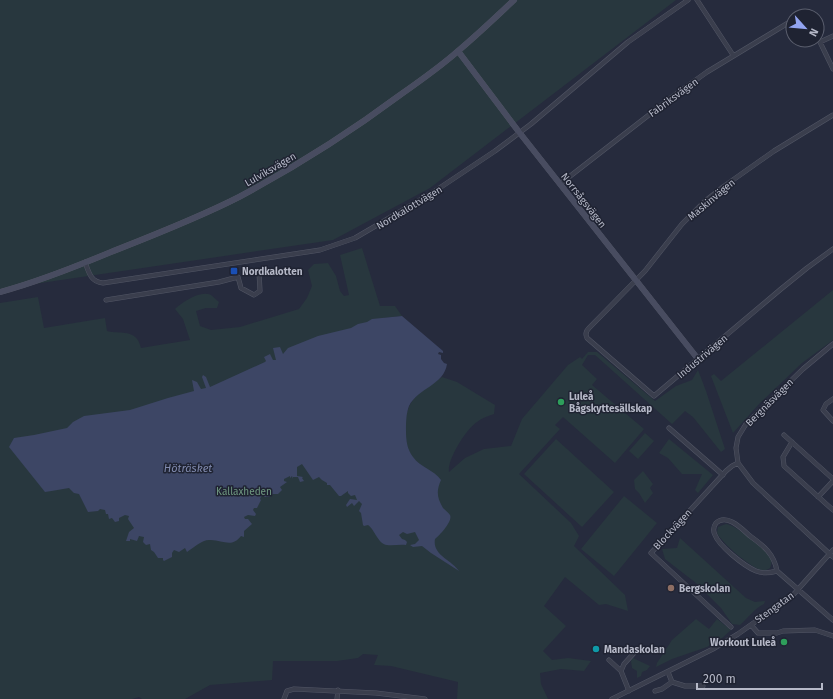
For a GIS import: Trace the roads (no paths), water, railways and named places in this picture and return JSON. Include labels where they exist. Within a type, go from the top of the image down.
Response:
[{"type":"main road","name":"Lulviksvägen","points":[[0,292],[85,262],[193,219],[283,173],[366,120],[458,51],[514,0]]},
{"type":"main road","name":"Norrsågsvägen","points":[[458,51],[519,132],[698,359]]},
{"type":"street","name":"Nordkalottvägen","points":[[85,262],[92,278],[97,282],[103,282],[258,260],[322,249],[355,238],[403,211],[457,177],[519,132],[628,42],[688,0]]},
{"type":"street","points":[[697,0],[733,55]]},
{"type":"street","name":"Fabriksvägen","points":[[560,184],[672,97],[733,55],[785,25]]},
{"type":"street","points":[[823,48],[833,69]]},
{"type":"street","name":"Maskinvägen","points":[[593,324],[636,280],[659,254],[682,224],[705,202],[729,182],[774,151],[833,115]]},
{"type":"street","name":"Industrivägen","points":[[593,324],[586,331],[587,338],[652,396],[656,396],[807,268],[833,249]]},
{"type":"street","points":[[106,300],[219,282],[238,277],[241,288],[254,295],[260,291],[259,272]]},
{"type":"street","name":"Bergnäsvägen","points":[[738,463],[736,456],[737,442],[739,434],[746,424],[798,373],[833,344]]},
{"type":"street","points":[[833,398],[826,404],[823,410],[833,421]]},
{"type":"street","points":[[669,428],[723,475]]},
{"type":"street","points":[[784,435],[833,480],[818,497]]},
{"type":"street","points":[[792,442],[783,457],[784,466],[833,510]]},
{"type":"street","points":[[738,463],[760,491],[832,554]]},
{"type":"street","name":"Blockvägen","points":[[731,628],[651,553],[729,468],[738,463]]},
{"type":"street","points":[[777,571],[764,573],[756,571],[744,564],[716,539],[714,530],[716,523],[726,520],[741,528],[770,553],[775,560],[777,571],[798,590]]},
{"type":"street","name":"Stengatan","points":[[612,699],[713,649],[751,624],[793,595],[832,554]]},
{"type":"street","name":"Stengatan","points":[[798,590],[833,620]]},
{"type":"street","name":"Stengatan","points":[[751,624],[758,633],[777,633],[789,630],[815,630],[833,636]]},
{"type":"street","points":[[621,671],[624,664],[634,653]]},
{"type":"street","points":[[609,660],[621,671],[629,691]]},
{"type":"street","points":[[668,672],[672,682]]},
{"type":"street","points":[[672,682],[685,686],[703,686]]},
{"type":"street","points":[[655,691],[662,689],[672,682]]},
{"type":"street","points":[[284,699],[285,693],[289,690],[338,690],[390,697],[425,699]]},
{"type":"street","points":[[337,699],[338,690]]},
{"type":"water","name":"Höträsket","points":[[402,316],[443,351],[443,353],[439,352],[438,354],[441,355],[441,359],[444,363],[447,364],[441,377],[418,395],[409,406],[406,418],[406,434],[408,448],[413,457],[441,480],[438,488],[438,498],[443,508],[450,515],[450,521],[446,528],[435,539],[435,545],[439,553],[459,571],[422,546],[413,547],[410,545],[415,544],[419,540],[415,532],[407,534],[403,532],[399,535],[407,542],[406,545],[389,545],[381,542],[368,525],[363,525],[361,513],[359,511],[362,504],[359,501],[354,506],[352,503],[347,507],[346,505],[350,499],[357,500],[355,495],[351,496],[348,491],[339,496],[330,485],[327,485],[327,483],[319,477],[313,480],[302,464],[297,467],[297,476],[303,477],[302,478],[304,481],[300,482],[298,477],[293,477],[293,479],[292,476],[284,479],[284,481],[287,482],[280,487],[282,490],[278,494],[273,494],[269,497],[262,495],[257,508],[254,508],[253,510],[256,514],[255,516],[248,515],[244,517],[252,524],[244,531],[244,537],[241,536],[234,542],[230,543],[206,540],[187,552],[185,548],[179,552],[174,550],[172,557],[164,561],[163,558],[158,558],[151,550],[150,544],[146,545],[143,542],[144,537],[139,536],[137,541],[130,539],[130,541],[126,541],[129,532],[134,528],[128,519],[129,516],[125,515],[119,518],[119,521],[115,522],[112,518],[109,519],[105,510],[100,509],[98,511],[88,512],[79,494],[74,493],[69,488],[45,492],[9,447],[14,438],[67,428],[73,422],[84,416],[130,410],[194,391],[192,380],[197,382],[201,389],[206,388],[202,377],[203,375],[206,377],[210,387],[265,362],[264,357],[270,354],[273,360],[276,360],[273,348],[280,347],[283,354],[288,348],[318,336],[351,328],[372,319]]},
{"type":"place","name":"Nordkalotten","points":[[234,271]]},
{"type":"place","name":"Luleå Bågskyttesällskap","points":[[561,402]]},
{"type":"place","name":"Bergskolan","points":[[671,588]]},
{"type":"place","name":"Workout Luleå","points":[[784,642]]},
{"type":"place","name":"Mandaskolan","points":[[596,649]]},
{"type":"park label","name":"Kallaxheden","points":[[244,491]]}]
